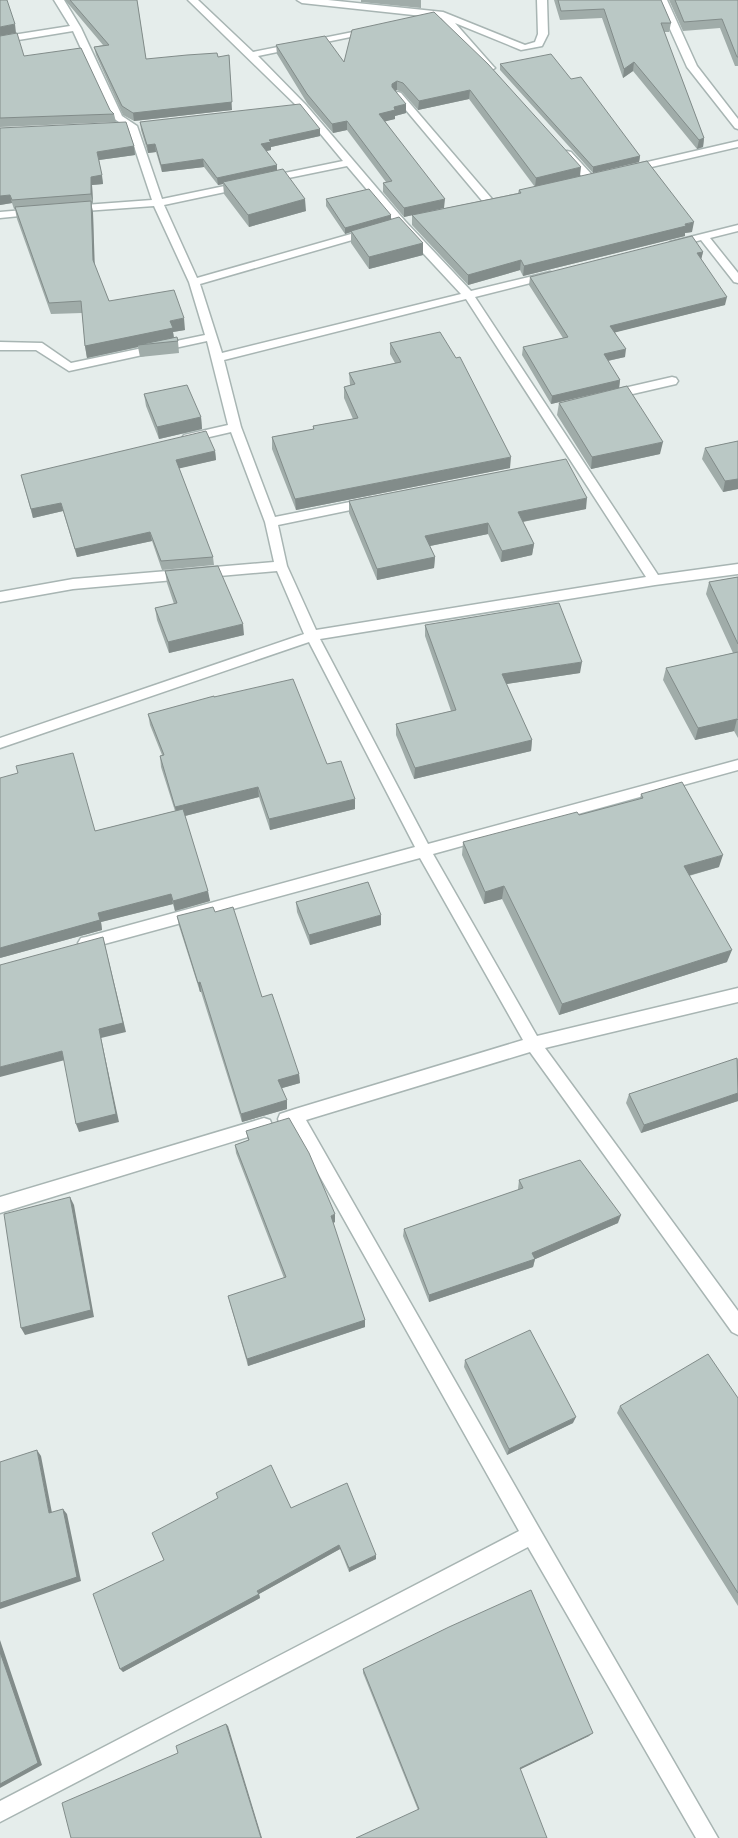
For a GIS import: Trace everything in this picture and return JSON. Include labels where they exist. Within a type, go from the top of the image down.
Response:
[{"type":"street","points":[[59,0],[76,28],[118,118],[137,126]]},
{"type":"street","points":[[193,0],[251,55],[350,162],[396,224],[469,296],[549,411],[572,462],[655,580]]},
{"type":"street","points":[[302,0],[443,15],[524,48],[539,44],[544,34],[542,0]]},
{"type":"street","points":[[662,0],[692,67],[738,126]]},
{"type":"street","points":[[414,21],[443,15]]},
{"type":"street","points":[[443,15],[496,74]]},
{"type":"street","points":[[0,40],[76,28]]},
{"type":"street","points":[[251,55],[376,29]]},
{"type":"street","points":[[398,95],[488,201]]},
{"type":"street","points":[[114,127],[137,126]]},
{"type":"street","points":[[137,126],[158,203],[194,282],[218,358],[235,427],[271,522],[281,566],[312,636],[424,850],[533,1044],[731,1303],[738,1326]]},
{"type":"street","points":[[617,172],[738,144]]},
{"type":"street","points":[[563,148],[589,178]]},
{"type":"street","points":[[0,214],[158,203],[350,162]]},
{"type":"street","points":[[194,282],[396,224]]},
{"type":"street","points":[[666,246],[738,228]]},
{"type":"street","points":[[704,237],[738,280]]},
{"type":"street","points":[[218,358],[563,272]]},
{"type":"street","points":[[0,346],[38,346],[68,367],[211,338]]},
{"type":"street","points":[[599,398],[672,381]]},
{"type":"street","points":[[178,440],[235,427]]},
{"type":"street","points":[[271,522],[385,499]]},
{"type":"street","points":[[0,597],[73,584],[281,566]]},
{"type":"street","points":[[0,743],[312,636],[655,580],[738,569]]},
{"type":"street","points":[[67,948],[738,765]]},
{"type":"street","points":[[0,1205],[533,1044],[738,995]]},
{"type":"street","points":[[295,1116],[532,1535],[708,1838]]},
{"type":"street","points":[[0,1812],[532,1535]]},
{"type":"building","points":[[0,0],[7,0],[15,24],[0,27]]},
{"type":"building","points":[[70,0],[137,0],[146,59],[217,53],[218,57],[229,55],[232,102],[133,113],[122,106],[94,47],[109,45]]},
{"type":"building","points":[[558,0],[661,0],[671,23],[661,23],[704,138],[699,140],[634,62],[624,69],[604,9],[561,11]]},
{"type":"building","points":[[675,0],[738,0],[738,57],[722,19],[684,22]]},
{"type":"building","points":[[434,12],[488,64],[581,167],[536,178],[470,90],[419,101],[403,83],[397,81],[392,84],[392,87],[406,104],[394,107],[395,110],[379,114],[445,199],[404,208],[383,183],[392,181],[347,121],[332,124],[307,94],[276,45],[325,36],[344,62],[352,30]]},
{"type":"building","points":[[17,33],[24,56],[81,48],[110,110],[114,114],[0,118],[0,36]]},
{"type":"building","points":[[551,54],[571,79],[581,77],[640,156],[593,167],[500,64]]},
{"type":"building","points":[[300,104],[320,129],[269,140],[271,142],[261,144],[277,165],[217,178],[203,159],[161,165],[155,144],[147,145],[140,122]]},
{"type":"building","points":[[126,122],[134,146],[97,152],[102,175],[91,177],[91,194],[12,200],[10,195],[0,196],[0,128]]},
{"type":"building","points":[[647,161],[694,222],[685,224],[686,226],[524,266],[521,260],[468,275],[412,215],[521,193],[519,190]]},
{"type":"building","points":[[283,169],[305,199],[248,215],[223,182]]},
{"type":"building","points":[[369,189],[391,215],[345,228],[326,199]]},
{"type":"building","points":[[91,201],[93,260],[109,301],[174,290],[184,318],[170,321],[173,328],[85,346],[81,301],[49,303],[15,207]]},
{"type":"building","points":[[399,217],[423,243],[369,257],[351,231]]},
{"type":"building","points":[[692,236],[703,252],[697,253],[727,297],[610,326],[626,349],[604,354],[620,380],[552,396],[523,347],[568,337],[530,277]]},
{"type":"building","points":[[440,332],[456,358],[460,357],[511,457],[295,499],[272,437],[314,429],[313,426],[358,418],[344,387],[355,384],[349,373],[401,362],[390,343]]},
{"type":"building","points":[[177,337],[178,341],[138,345]]},
{"type":"building","points":[[187,385],[201,417],[157,427],[144,394]]},
{"type":"building","points":[[627,386],[663,442],[592,457],[559,403]]},
{"type":"building","points":[[206,431],[215,451],[176,460],[213,557],[161,561],[150,532],[75,549],[61,503],[31,509],[21,475]]},
{"type":"building","points":[[738,441],[738,479],[725,481],[705,448]]},
{"type":"building","points":[[566,459],[587,498],[518,512],[534,544],[502,551],[488,523],[425,536],[435,557],[377,569],[349,501]]},
{"type":"building","points":[[218,566],[243,624],[168,642],[155,608],[177,603],[165,571]]},
{"type":"building","points":[[738,577],[738,644],[709,582]]},
{"type":"building","points":[[559,603],[582,662],[502,674],[532,740],[415,768],[396,724],[456,710],[425,625]]},
{"type":"building","points":[[738,652],[738,720],[698,728],[666,668]]},
{"type":"building","points":[[293,679],[327,764],[341,761],[355,799],[269,819],[258,787],[175,807],[160,756],[164,755],[148,714],[214,696]]},
{"type":"building","points":[[73,753],[95,831],[183,809],[208,891],[173,901],[171,894],[98,913],[100,920],[0,948],[0,778],[18,773],[16,766]]},
{"type":"building","points":[[682,782],[723,855],[684,866],[732,950],[562,1004],[504,886],[485,892],[463,842],[577,812],[579,815],[643,798],[641,794]]},
{"type":"building","points":[[368,882],[381,915],[309,935],[296,902]]},
{"type":"building","points":[[213,907],[215,912],[233,907],[262,997],[272,994],[299,1074],[278,1080],[287,1100],[241,1114],[200,982],[198,983],[177,916]]},
{"type":"building","points":[[103,937],[123,1023],[99,1029],[116,1114],[76,1124],[62,1051],[0,1067],[0,965]]},
{"type":"building","points":[[737,1058],[738,1093],[644,1125],[629,1094]]},
{"type":"building","points":[[289,1118],[309,1153],[335,1214],[331,1216],[365,1320],[247,1359],[228,1296],[286,1277],[235,1145],[249,1140],[246,1131]]},
{"type":"building","points":[[580,1160],[621,1215],[532,1253],[535,1259],[429,1295],[404,1229],[523,1188],[519,1180]]},
{"type":"building","points":[[70,1197],[91,1310],[21,1328],[4,1214]]},
{"type":"building","points":[[530,1330],[576,1417],[509,1449],[465,1360]]},
{"type":"building","points":[[708,1354],[738,1398],[738,1593],[620,1406]]},
{"type":"building","points":[[37,1450],[49,1513],[63,1509],[77,1577],[0,1603],[0,1462]]},
{"type":"building","points":[[271,1465],[291,1508],[347,1483],[376,1555],[349,1568],[339,1545],[257,1591],[259,1594],[120,1669],[93,1594],[164,1560],[152,1533],[218,1498],[216,1493]]},
{"type":"building","points":[[531,1590],[593,1733],[520,1768],[547,1838],[356,1838],[419,1809],[363,1669]]},
{"type":"building","points":[[0,1652],[38,1763],[0,1784]]},
{"type":"building","points":[[226,1724],[261,1838],[71,1838],[62,1803],[178,1753],[176,1746]]}]
